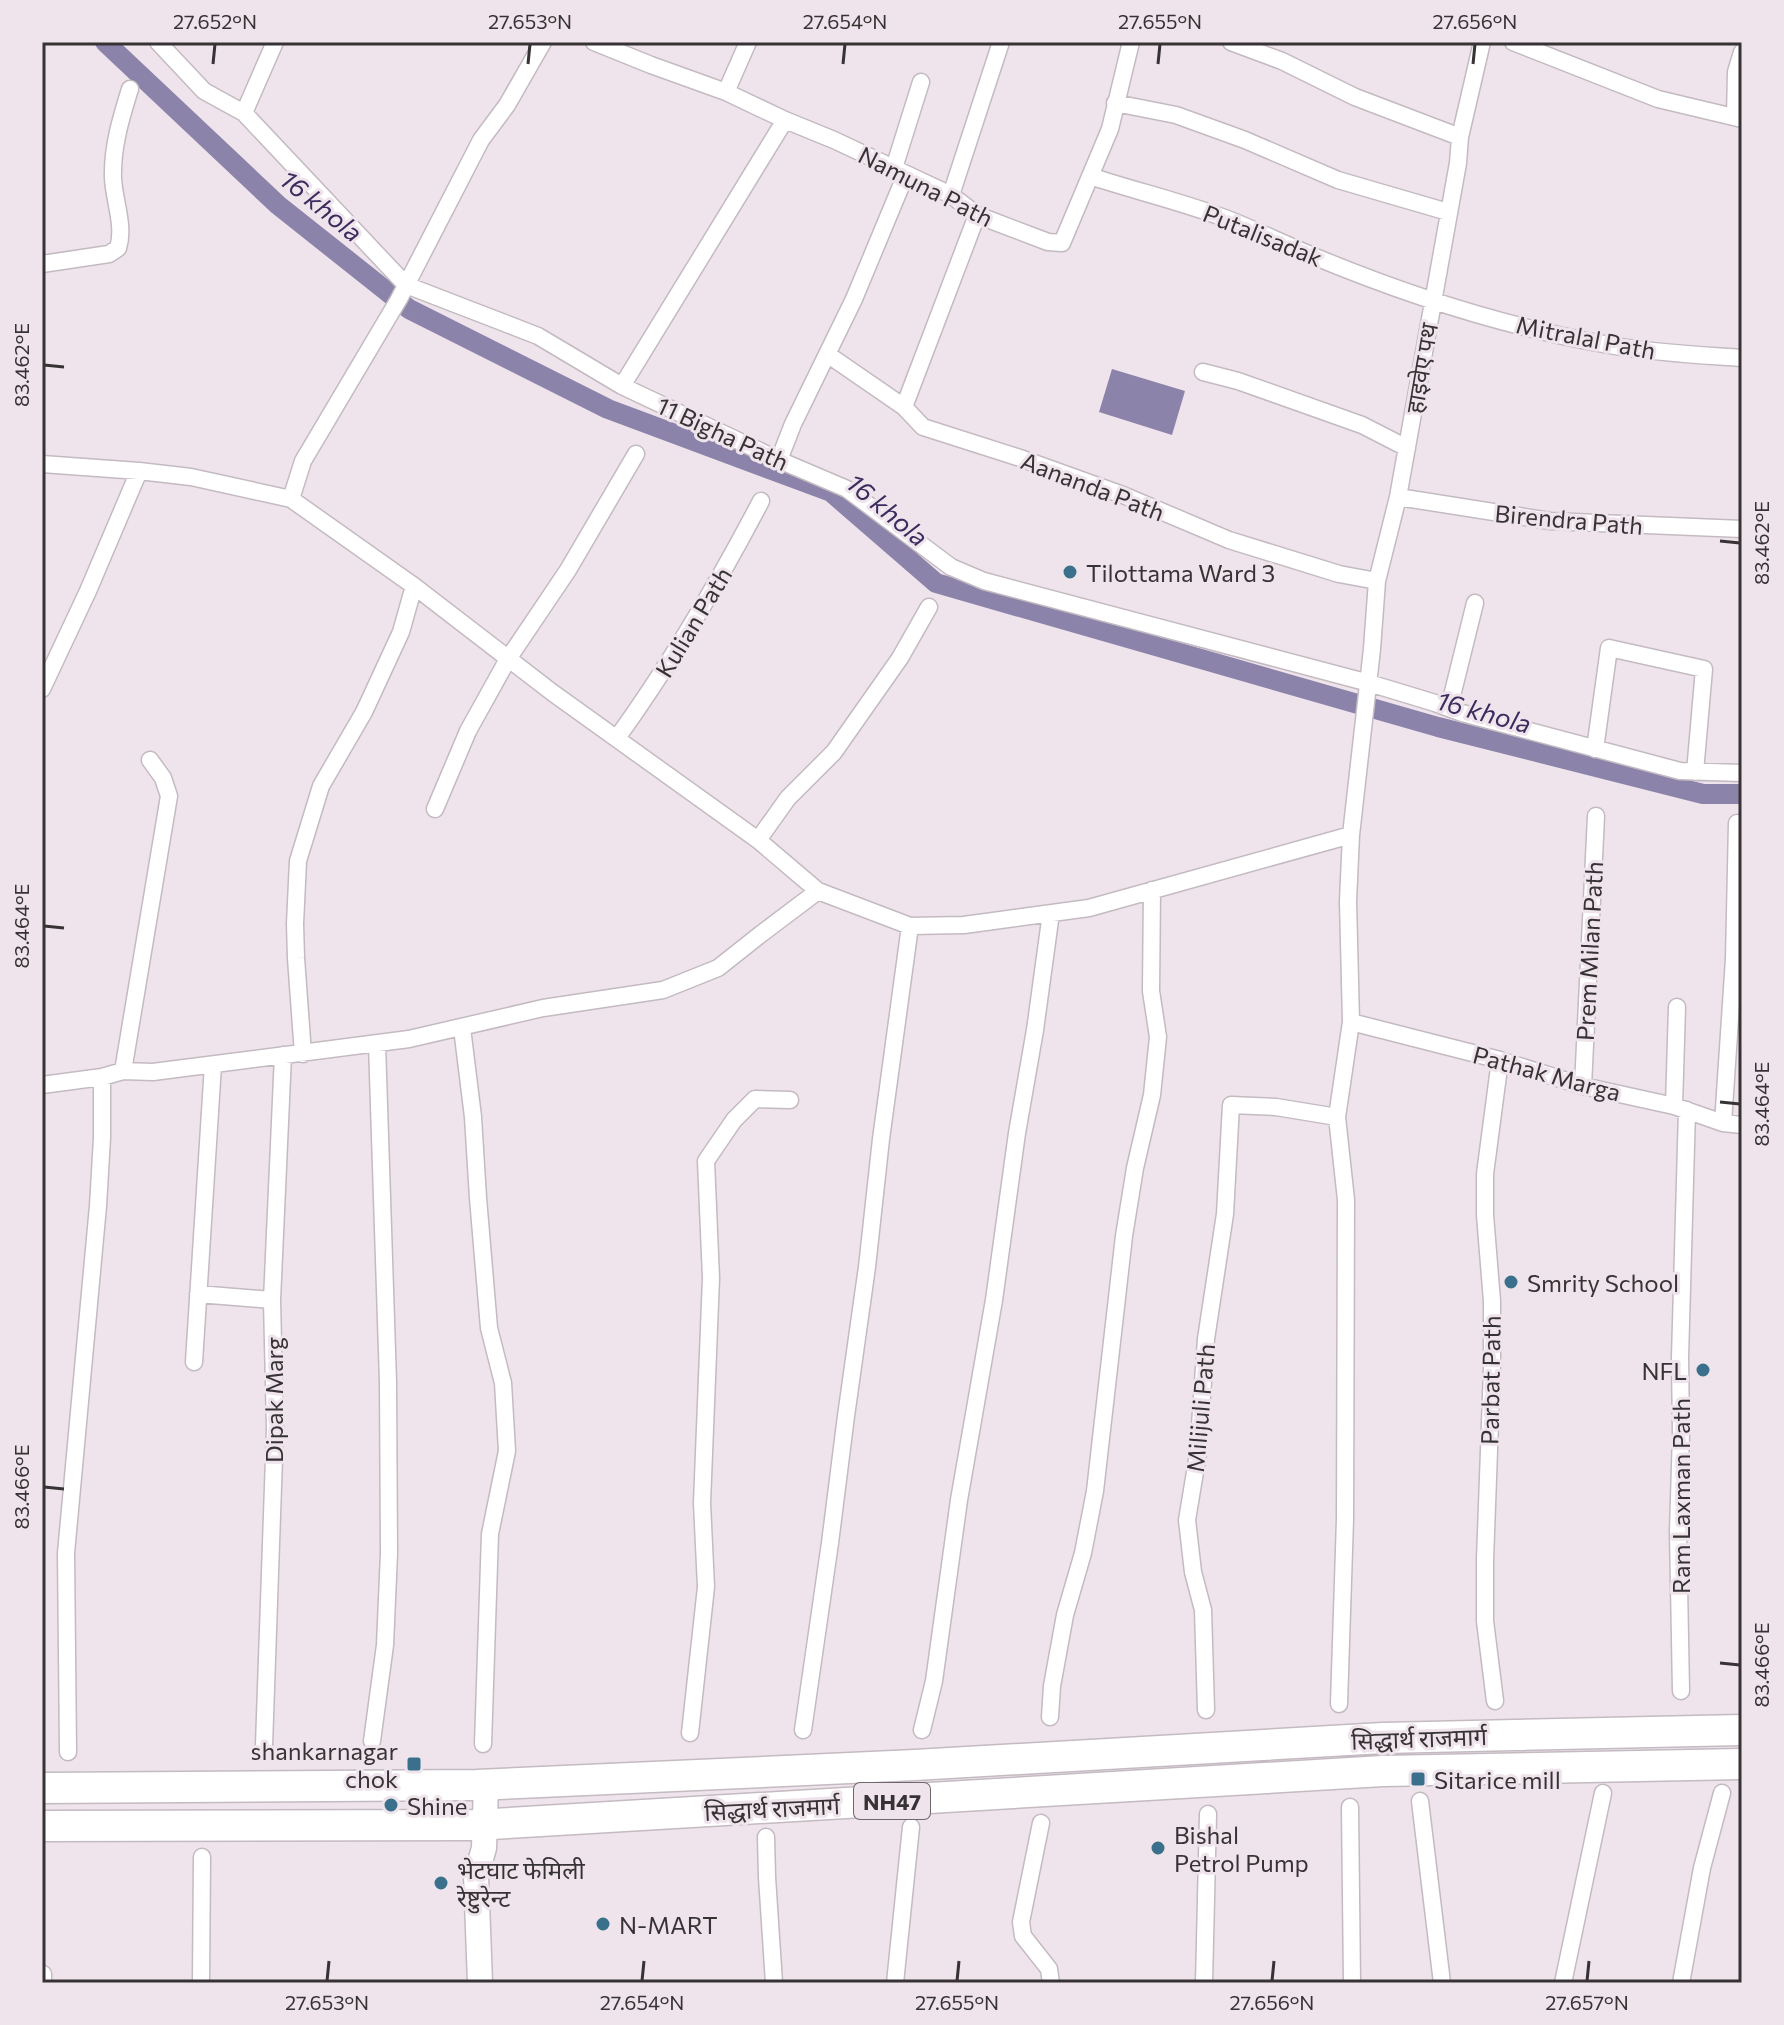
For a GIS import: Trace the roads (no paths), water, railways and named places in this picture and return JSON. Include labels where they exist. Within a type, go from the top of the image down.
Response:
[{"type":"highway","name":"सिद्धार्थ राजमार्ग","points":[[42,1788],[486,1785],[915,1765],[1383,1738],[1742,1730]]},
{"type":"highway","name":"सिद्धार्थ राजमार्ग","points":[[42,1826],[484,1836],[1383,1771],[1742,1764]]},
{"type":"street","name":"11 Bigha Path","points":[[158,42],[204,91],[244,113],[402,292],[538,336],[622,386],[847,489],[951,567],[984,581],[1595,749],[1680,771],[1742,773]]},
{"type":"street","points":[[244,113],[275,42]]},
{"type":"street","points":[[291,499],[303,461],[402,292],[481,140],[507,105],[543,42]]},
{"type":"street","name":"Namuna Path","points":[[594,42],[726,92],[834,140],[951,195],[977,215],[1048,242],[1062,243],[1110,129],[1131,42]]},
{"type":"street","points":[[726,92],[748,42]]},
{"type":"street","points":[[951,195],[1001,42]]},
{"type":"street","points":[[1231,42],[1282,61],[1355,97],[1460,137]]},
{"type":"street","name":"हाइवेए पथ","points":[[1339,1704],[1344,1534],[1346,1200],[1337,1117],[1351,1022],[1348,901],[1351,835],[1377,581],[1398,497],[1458,163],[1460,137],[1482,42]]},
{"type":"street","points":[[1513,42],[1658,99],[1738,118],[1736,72],[1742,52]]},
{"type":"street","points":[[779,460],[793,424],[854,299],[900,171],[921,82]]},
{"type":"street","points":[[42,264],[109,254],[118,248],[121,238],[113,183],[114,153],[130,89]]},
{"type":"street","points":[[1115,103],[1176,115],[1245,140],[1338,180],[1448,212]]},
{"type":"street","points":[[622,386],[785,120]]},
{"type":"street","name":"Putalisadak","points":[[1090,176],[1159,195],[1433,300]]},
{"type":"street","points":[[904,407],[977,215]]},
{"type":"street","name":"Mitralal Path","points":[[1433,300],[1507,322],[1616,346],[1742,358]]},
{"type":"street","name":"Aananda Path","points":[[827,354],[904,407],[923,427],[1123,495],[1229,540],[1339,574],[1377,581]]},
{"type":"street","points":[[1203,372],[1238,381],[1362,425],[1407,448]]},
{"type":"street","points":[[435,809],[468,731],[508,659],[568,570],[636,454]]},
{"type":"street","points":[[42,464],[191,477],[291,499],[758,840],[818,891],[910,926],[964,925],[1089,908],[1351,835]]},
{"type":"street","points":[[42,689],[139,471]]},
{"type":"street","name":"Birendra Path","points":[[1398,497],[1550,521],[1742,529]]},
{"type":"street","name":"Kulian Path","points":[[617,738],[686,634],[761,501]]},
{"type":"street","points":[[303,1054],[295,924],[298,861],[321,786],[364,712],[401,632],[414,586]]},
{"type":"street","points":[[1449,708],[1475,603]]},
{"type":"street","points":[[758,840],[788,798],[834,752],[900,658],[929,607]]},
{"type":"street","points":[[1595,749],[1609,648],[1704,669],[1695,772]]},
{"type":"street","points":[[123,1071],[169,796],[163,778],[150,760]]},
{"type":"street","name":"Prem Milan Path","points":[[1583,1086],[1596,816]]},
{"type":"street","points":[[1723,1123],[1734,959],[1737,823]]},
{"type":"street","points":[[1050,1717],[1052,1686],[1065,1615],[1083,1553],[1095,1491],[1119,1274],[1135,1168],[1152,1095],[1158,1037],[1151,991],[1152,890]]},
{"type":"street","points":[[42,1085],[123,1071],[153,1072],[377,1044],[543,1008],[663,990],[718,968],[818,891]]},
{"type":"street","points":[[922,1730],[934,1681],[959,1500],[994,1300],[1051,913]]},
{"type":"street","points":[[803,1730],[910,926]]},
{"type":"street","name":"Ram Laxman Path","points":[[1677,1007],[1680,1108],[1681,1433],[1678,1532],[1681,1691]]},
{"type":"street","name":"Pathak Marga","points":[[1351,1022],[1500,1060],[1583,1086],[1680,1108],[1723,1123],[1742,1125]]},
{"type":"street","points":[[462,1028],[473,1117],[489,1328],[503,1383],[507,1451],[490,1534],[483,1744]]},
{"type":"street","points":[[372,1741],[385,1645],[389,1553],[388,1382],[377,1044]]},
{"type":"street","name":"Dipak Marg","points":[[264,1745],[275,1429],[272,1300],[283,1055]]},
{"type":"street","name":"Parbat Path","points":[[1495,1701],[1485,1621],[1492,1368],[1492,1301],[1485,1188],[1500,1060]]},
{"type":"street","points":[[194,1362],[213,1065]]},
{"type":"street","points":[[68,1752],[66,1553],[98,1206],[102,1077]]},
{"type":"street","points":[[690,1733],[706,1587],[702,1503],[711,1278],[706,1161],[734,1120],[755,1099],[790,1100]]},
{"type":"street","name":"Milijuli Path","points":[[1206,1710],[1203,1610],[1193,1572],[1187,1520],[1198,1454],[1206,1339],[1225,1214],[1231,1105],[1276,1107],[1337,1117]]},
{"type":"street","points":[[198,1294],[272,1300]]},
{"type":"street","points":[[480,1983],[476,1876],[484,1836],[486,1785]]},
{"type":"street","points":[[1563,1983],[1603,1793]]},
{"type":"street","points":[[1681,1983],[1702,1868],[1722,1793]]},
{"type":"street","points":[[1420,1801],[1442,1983]]},
{"type":"street","points":[[1350,1807],[1352,1983]]},
{"type":"street","points":[[1204,1983],[1208,1814]]},
{"type":"street","points":[[1041,1823],[1021,1922],[1023,1936],[1049,1969],[1051,1983]]},
{"type":"street","points":[[895,1983],[911,1827]]},
{"type":"street","points":[[766,1837],[774,1983]]},
{"type":"street","points":[[201,1982],[202,1857]]},
{"type":"waterway","name":"16 khola","points":[[105,42],[278,205],[409,309],[608,409],[831,492],[936,583],[1438,727],[1703,794],[1742,794]]},
{"type":"place","name":"Tilottama Ward 3","points":[[1070,572]]},
{"type":"place","name":"Smrity School","points":[[1511,1282]]},
{"type":"place","name":"NFL","points":[[1703,1370]]},
{"type":"place","name":"shankarnagar chok","points":[[414,1764]]},
{"type":"place","name":"Sitarice mill","points":[[1418,1779]]},
{"type":"place","name":"Shine","points":[[391,1805]]},
{"type":"place","name":"Bishal Petrol Pump","points":[[1158,1848]]},
{"type":"place","name":"भेटघाट फेमिली रेष्टुरेन्ट","points":[[441,1883]]},
{"type":"place","name":"N-MART","points":[[603,1924]]}]
